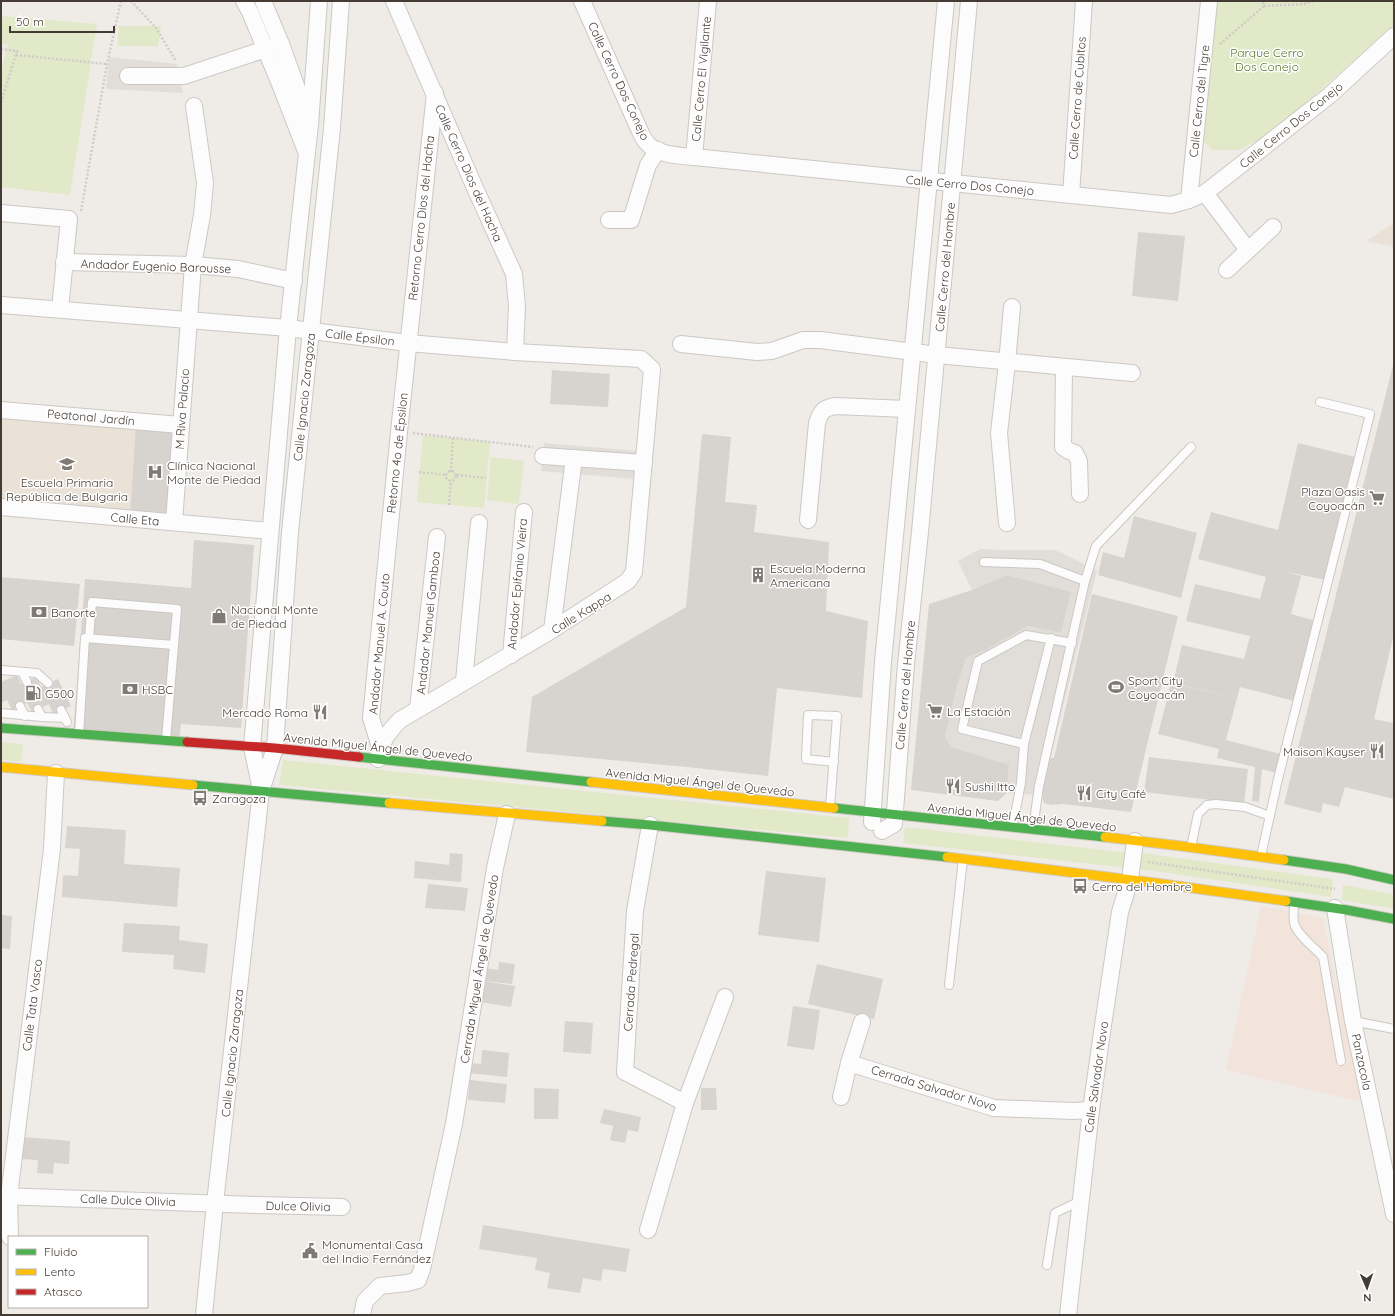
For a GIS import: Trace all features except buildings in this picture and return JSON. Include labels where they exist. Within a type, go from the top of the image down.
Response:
[{"type":"main road","name":"Avenida Miguel Ángel de Quevedo","points":[[1,728],[252,747],[379,753],[871,813],[1012,827],[1191,848],[1360,871],[1394,880]]},
{"type":"main road","points":[[1,767],[507,814],[650,825],[963,859],[1294,902],[1394,918]]},
{"type":"street","points":[[244,1],[280,84],[308,155],[328,158]]},
{"type":"street","points":[[263,1],[281,44],[310,125],[332,128]]},
{"type":"street","name":"Calle Ignacio Zaragoza","points":[[261,791],[252,747],[288,328],[308,155],[319,1]]},
{"type":"street","name":"Calle Ignacio Zaragoza","points":[[204,1315],[261,791],[275,748],[290,532],[332,128],[341,1]]},
{"type":"street","name":"Calle Cerro Dios del Hacha","points":[[394,1],[514,274],[517,306],[515,352]]},
{"type":"street","name":"Calle Cerro Dos Conejo","points":[[582,1],[639,129],[647,144],[658,150],[674,155],[1171,205],[1189,200],[1205,193],[1330,95],[1394,36]]},
{"type":"street","name":"Calle Cerro El Vigilante","points":[[694,157],[708,1]]},
{"type":"street","name":"Calle Cerro del Hombre","points":[[871,813],[906,409],[913,352],[946,1]]},
{"type":"street","name":"Calle Cerro del Hombre","points":[[895,815],[906,664],[920,532],[969,1]]},
{"type":"street","name":"Calle Cerro de Cubitos","points":[[1070,195],[1084,1]]},
{"type":"street","name":"Calle Cerro del Tigre","points":[[1189,200],[1209,1]]},
{"type":"street","points":[[128,76],[184,76],[281,44]]},
{"type":"street","name":"Retorno Cerro Dios del Hacha","points":[[408,343],[435,93]]},
{"type":"street","name":"M Riva Palacio","points":[[174,522],[193,265],[202,215],[205,183],[194,106]]},
{"type":"street","points":[[609,220],[631,220],[648,165],[658,150]]},
{"type":"street","points":[[1205,193],[1248,250]]},
{"type":"street","points":[[1,212],[69,219],[60,309]]},
{"type":"street","points":[[1228,270],[1273,227]]},
{"type":"street","name":"Andador Eugenio Barousse","points":[[64,262],[193,265],[238,269],[294,281]]},
{"type":"street","name":"Calle Épsilon","points":[[1,305],[288,328],[408,343],[515,352],[641,359],[652,369],[651,384]]},
{"type":"street","points":[[1007,523],[999,433],[1012,307]]},
{"type":"street","points":[[681,344],[757,352],[772,351],[802,340],[820,340],[1007,363],[1132,373]]},
{"type":"street","name":"Retorno 4o de Épsilon","points":[[386,564],[408,343]]},
{"type":"street","points":[[1064,367],[1063,446],[1068,451],[1075,453],[1079,461],[1080,494]]},
{"type":"street","name":"Calle Kappa","points":[[379,753],[388,732],[400,720],[464,681],[511,655],[621,587],[628,581],[634,572],[651,384]]},
{"type":"street","points":[[808,520],[817,424],[820,414],[827,408],[836,406],[906,409]]},
{"type":"street","name":"Peatonal Jardín","points":[[1,410],[181,425]]},
{"type":"street","points":[[539,452],[574,458],[644,464]]},
{"type":"street","points":[[552,630],[574,458]]},
{"type":"street","name":"Calle Eta","points":[[1,507],[270,531]]},
{"type":"street","name":"Andador Epifanio Vieira","points":[[511,655],[524,512]]},
{"type":"street","points":[[464,681],[479,524]]},
{"type":"street","points":[[896,530],[920,532]]},
{"type":"street","name":"Andador Manuel Gamboa","points":[[418,708],[437,537]]},
{"type":"street","name":"Andador Manuel A. Couto","points":[[379,753],[371,718],[386,564]]},
{"type":"street","name":"Calle Tata Vasco","points":[[10,1236],[5,1196],[52,849],[56,773]]},
{"type":"street","points":[[871,813],[871,821],[882,831]]},
{"type":"street","name":"Cerrada Miguel Ángel de Quevedo","points":[[362,1315],[365,1302],[380,1286],[418,1280],[422,1268],[454,1124],[495,868],[507,814]]},
{"type":"street","points":[[882,831],[894,824],[895,815]]},
{"type":"street","name":"Cerrada Pedregal","points":[[650,825],[636,911],[625,1072],[685,1103]]},
{"type":"street","points":[[880,850],[882,831]]},
{"type":"street","name":"Calle Salvador Novo","points":[[1068,1315],[1091,1110],[1118,920],[1130,880],[1134,841]]},
{"type":"street","name":"Panzacola","points":[[1335,908],[1353,1021],[1394,1214]]},
{"type":"street","points":[[648,1230],[685,1103],[725,997]]},
{"type":"street","points":[[841,1097],[849,1063],[862,1022]]},
{"type":"street","name":"Cerrada Salvador Novo","points":[[849,1063],[994,1108],[1073,1111],[1091,1110]]},
{"type":"street","name":"Calle Dulce Olivia","points":[[5,1196],[255,1205]]},
{"type":"street","name":"Dulce Olivia","points":[[255,1205],[342,1207]]},
{"type":"lane","points":[[1260,857],[1278,779],[1370,414],[1320,402]]},
{"type":"lane","points":[[1033,830],[1040,786],[1085,581],[1096,546],[1191,447]]},
{"type":"lane","points":[[984,562],[1040,564],[1085,581]]},
{"type":"lane","points":[[89,638],[92,602],[177,609],[166,741]]},
{"type":"lane","points":[[1024,744],[962,728],[978,661],[1026,635],[1072,643]]},
{"type":"lane","points":[[76,734],[85,638],[174,645]]},
{"type":"lane","points":[[1012,827],[1021,783],[1024,744],[1050,638]]},
{"type":"lane","points":[[2,670],[37,673],[48,683]]},
{"type":"lane","points":[[2,670],[8,679]]},
{"type":"lane","points":[[22,672],[26,682]]},
{"type":"lane","points":[[20,706],[25,716]]},
{"type":"lane","points":[[38,709],[42,717]]},
{"type":"lane","points":[[61,710],[76,734]]},
{"type":"lane","points":[[1,713],[65,718]]},
{"type":"lane","points":[[830,808],[834,762],[837,716],[808,714],[806,759],[834,762]]},
{"type":"lane","points":[[1191,848],[1198,814],[1207,805],[1216,804],[1245,807],[1270,816]]},
{"type":"lane","points":[[949,985],[963,859]]},
{"type":"lane","points":[[1294,902],[1294,923],[1300,935],[1313,945],[1323,957],[1341,1061]]},
{"type":"lane","points":[[1353,1021],[1394,1029]]},
{"type":"lane","points":[[1047,1265],[1055,1213],[1080,1201]]},
{"type":"path","points":[[69,219],[79,221],[107,64],[121,1]]},
{"type":"path","points":[[131,1],[156,28],[184,76]]},
{"type":"path","points":[[1263,1],[1264,6]]},
{"type":"path","points":[[1205,44],[1219,44],[1268,1]]},
{"type":"path","points":[[1264,6],[1304,4],[1314,1]]},
{"type":"path","points":[[1,49],[17,51],[1,103]]},
{"type":"path","points":[[16,54],[107,64]]},
{"type":"path","points":[[399,432],[454,438],[539,452]]},
{"type":"path","points":[[451,472],[454,438]]},
{"type":"path","points":[[419,472],[446,475],[451,472]]},
{"type":"path","points":[[451,472],[457,475],[486,478]]},
{"type":"path","points":[[446,475],[447,479],[451,481]]},
{"type":"path","points":[[451,481],[455,480],[457,475]]},
{"type":"path","points":[[449,505],[451,481]]},
{"type":"path","points":[[1133,860],[1332,888]]},
{"type":"shaded area","points":[[109,57],[177,64],[183,93],[106,89]]},
{"type":"shaded area","points":[[1394,223],[1394,247],[1366,241]]},
{"type":"shaded area","name":"Escuela Primaria República de Bulgaria","points":[[1,410],[136,421],[130,518],[1,507]]},
{"type":"shaded area","points":[[544,443],[637,451],[635,479],[541,471]]},
{"type":"shaded area","points":[[980,549],[1055,550],[1097,570],[1051,756],[1044,755],[1036,795],[1007,793],[1009,764],[951,747],[945,737],[957,686],[966,658],[987,649],[1028,626],[1061,633],[1071,593],[1006,575],[972,590],[958,561]]},
{"type":"shaded area","points":[[1261,906],[1323,918],[1361,1102],[1226,1070]]},
{"type":"green space","name":"Parque Cerro Dos Conejo","points":[[1214,1],[1394,1],[1394,25],[1273,132],[1239,150],[1213,150],[1200,139]]},
{"type":"green space","points":[[1,16],[97,24],[70,195],[1,187],[1,72],[8,45],[1,44]]},
{"type":"green space","points":[[118,26],[161,26],[158,46],[118,46]]},
{"type":"green space","points":[[423,435],[490,442],[484,508],[417,502]]},
{"type":"green space","points":[[491,457],[524,461],[519,504],[487,500]]},
{"type":"green space","points":[[1,742],[23,744],[21,762],[1,760]]},
{"type":"green space","points":[[283,760],[849,818],[848,838],[279,785]]},
{"type":"green space","points":[[905,827],[1129,853],[1127,868],[903,843]]},
{"type":"green space","points":[[1142,853],[1333,879],[1331,897],[1140,869]]},
{"type":"green space","points":[[1343,885],[1394,894],[1394,909],[1342,900]]},
{"type":"traffic: fast","points":[[1,728],[187,742]]},
{"type":"traffic: fast","points":[[359,757],[591,782]]},
{"type":"traffic: fast","points":[[193,785],[389,803]]},
{"type":"traffic: fast","points":[[834,808],[1105,837]]},
{"type":"traffic: fast","points":[[602,821],[947,857]]},
{"type":"traffic: fast","points":[[1284,860],[1346,869],[1394,880]]},
{"type":"traffic: fast","points":[[1286,901],[1394,919]]},
{"type":"traffic: slow","points":[[1,767],[193,785]]},
{"type":"traffic: slow","points":[[591,782],[834,808]]},
{"type":"traffic: slow","points":[[389,803],[602,821]]},
{"type":"traffic: slow","points":[[1105,837],[1284,860]]},
{"type":"traffic: slow","points":[[947,857],[1286,901]]},
{"type":"traffic: jam","points":[[187,742],[275,748],[359,757]]},
{"type":"place","name":"Escuela Primaria República de Bulgaria","points":[[67,464]]},
{"type":"place","name":"Clínica Nacional Monte de Piedad","points":[[155,472]]},
{"type":"place","name":"Plaza Oasis Coyoacán","points":[[1377,498]]},
{"type":"place","name":"Escuela Moderna Americana","points":[[758,575]]},
{"type":"place","name":"Banorte","points":[[39,612]]},
{"type":"place","name":"Nacional Monte de Piedad","points":[[219,616]]},
{"type":"place","name":"Sport City Coyoacán","points":[[1116,687]]},
{"type":"place","name":"HSBC","points":[[130,689]]},
{"type":"place","name":"G500","points":[[33,693]]},
{"type":"place","name":"La Estación","points":[[935,711]]},
{"type":"place","name":"Mercado Roma","points":[[320,712]]},
{"type":"place","name":"Maison Kayser","points":[[1377,751]]},
{"type":"place","name":"Sushi Itto","points":[[953,786]]},
{"type":"place","name":"City Café","points":[[1084,793]]},
{"type":"place","name":"Zaragoza","points":[[200,798]]},
{"type":"place","name":"Cerro del Hombre","points":[[1080,886]]},
{"type":"place","name":"Monumental Casa del Indio Fernández","points":[[310,1251]]}]
